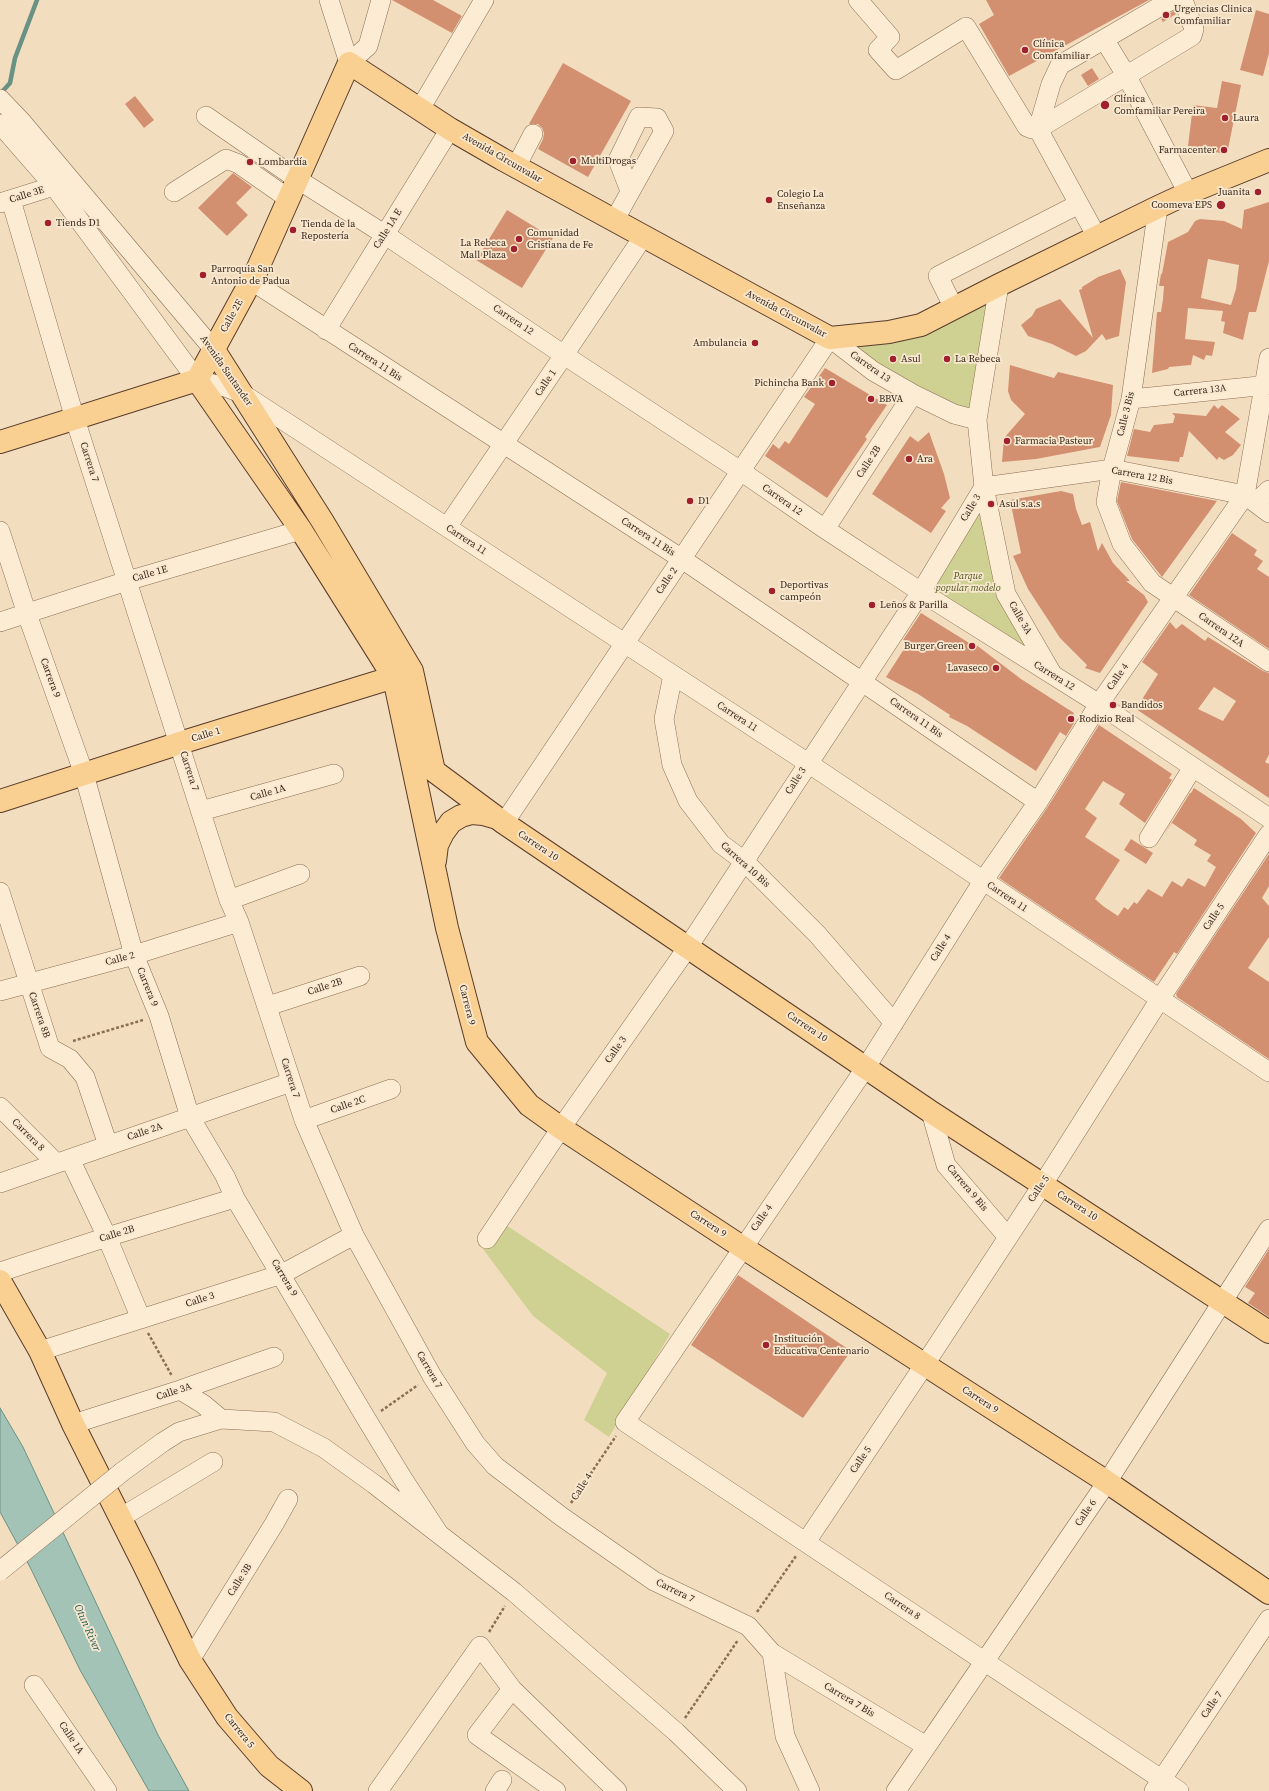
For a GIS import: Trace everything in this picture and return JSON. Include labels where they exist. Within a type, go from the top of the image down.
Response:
[{"type":"main road","name":"Avenida Circunvalar","points":[[349,63],[450,128],[516,167],[643,237],[834,338],[889,332],[921,326],[999,285],[1158,207],[1269,160]]},
{"type":"main road","name":"Calle 2E","points":[[197,380],[252,281],[349,63]]},
{"type":"main road","name":"Avenida Santander","points":[[214,350],[323,522],[403,674]]},
{"type":"main road","points":[[0,442],[197,380],[403,674]]},
{"type":"main road","name":"Calle 1","points":[[0,801],[180,743],[403,674]]},
{"type":"main road","name":"Carrera 10","points":[[403,674],[434,771],[504,823],[931,1112],[1269,1332]]},
{"type":"main road","name":"Carrera 9","points":[[403,674],[435,872],[477,1042],[529,1105],[561,1128],[742,1247],[1107,1482],[1269,1593]]},
{"type":"main road","points":[[435,872],[437,845],[450,822],[461,816],[472,813],[495,817],[504,823]]},
{"type":"main road","name":"Carrera 5","points":[[0,1281],[40,1351],[73,1424],[190,1660],[227,1717],[269,1766],[301,1791]]},
{"type":"street","points":[[329,0],[349,63],[368,46],[381,0]]},
{"type":"street","points":[[420,109],[484,0]]},
{"type":"street","points":[[858,0],[890,37],[878,50],[896,70],[966,27],[1027,127],[1032,129],[1038,129],[1192,36],[1194,29],[1183,0]]},
{"type":"street","points":[[1097,237],[1038,129],[1051,84],[1060,65],[1171,0]]},
{"type":"street","points":[[1104,39],[1126,75],[1188,193]]},
{"type":"street","name":"Avenida Santander","points":[[0,99],[22,122],[214,350]]},
{"type":"street","name":"Carrera 12","points":[[206,116],[297,179],[384,234],[564,356],[742,472],[825,529],[921,592],[1099,704],[1269,818]]},
{"type":"street","points":[[0,124],[54,186],[197,380]]},
{"type":"street","name":"Calle 1A E","points":[[326,330],[450,128]]},
{"type":"street","points":[[516,167],[533,134]]},
{"type":"street","points":[[174,192],[226,159],[239,164],[289,199]]},
{"type":"street","name":"Calle 3E","points":[[5,202],[54,186]]},
{"type":"street","points":[[614,221],[630,192]]},
{"type":"street","name":"Carrera 7","points":[[5,202],[180,743],[229,900],[239,922],[268,1006],[304,1120],[354,1235],[432,1376],[475,1443],[495,1466],[562,1517],[654,1581],[748,1626],[772,1653]]},
{"type":"street","points":[[954,308],[938,276],[1079,204]]},
{"type":"street","name":"Calle 3 Bis","points":[[1158,207],[1131,399],[1112,469],[1106,502],[1122,544],[1152,583],[1174,597]]},
{"type":"street","name":"Calle 1","points":[[447,527],[643,237]]},
{"type":"street","name":"Carrera 11 Bis","points":[[252,281],[682,559],[862,680],[1038,802]]},
{"type":"street","name":"Calle 3","points":[[487,1239],[561,1128],[688,947],[921,592],[984,487],[977,420],[999,285]]},
{"type":"street","name":"Carrera 13","points":[[834,338],[873,371],[913,394],[954,414],[977,420]]},
{"type":"street","name":"Calle 2","points":[[504,823],[624,644],[834,338]]},
{"type":"street","name":"Calle 4","points":[[625,1422],[742,1247],[866,1068],[983,881],[1038,802],[1099,704],[1174,597],[1260,500],[1266,385],[1269,358]]},
{"type":"street","name":"Carrera 11","points":[[197,380],[225,387],[243,394],[808,763],[1269,1072]]},
{"type":"street","name":"Carrera 13A","points":[[1131,399],[1266,385]]},
{"type":"street","name":"Calle 2B","points":[[825,529],[913,394]]},
{"type":"street","name":"Carrera 12 Bis","points":[[984,487],[1112,469],[1260,500]]},
{"type":"street","name":"Calle 3A","points":[[984,487],[1006,594],[1053,675]]},
{"type":"street","name":"Calle 1E","points":[[0,622],[127,581],[301,530]]},
{"type":"street","name":"Carrera 9","points":[[0,531],[27,614],[84,774],[134,955],[159,1016],[190,1117],[225,1176],[235,1198],[282,1274],[367,1420],[439,1534]]},
{"type":"street","name":"Carrera 12A","points":[[1174,597],[1269,662]]},
{"type":"street","name":"Carrera 10 Bis","points":[[673,675],[664,719],[672,765],[688,801],[721,844],[744,861],[817,934],[894,1023]]},
{"type":"street","points":[[1149,838],[1193,766]]},
{"type":"street","name":"Calle 1A","points":[[201,812],[334,774]]},
{"type":"street","name":"Calle 5","points":[[806,1542],[925,1364],[1007,1236],[1043,1184],[1160,999],[1269,834]]},
{"type":"street","points":[[229,900],[300,874]]},
{"type":"street","name":"Carrera 8B","points":[[0,892],[50,1048],[70,1059],[85,1077],[108,1145]]},
{"type":"street","name":"Calle 2","points":[[0,991],[134,955],[239,922]]},
{"type":"street","name":"Calle 2B","points":[[268,1006],[360,976]]},
{"type":"street","name":"Calle 2A","points":[[0,1183],[291,1082]]},
{"type":"street","name":"Calle 2C","points":[[304,1120],[392,1090]]},
{"type":"street","name":"Carrera 8","points":[[0,1107],[63,1161],[107,1237],[141,1319]]},
{"type":"street","name":"Carrera 9 Bis","points":[[931,1112],[946,1165],[1007,1236]]},
{"type":"street","name":"Calle 2B","points":[[0,1272],[107,1237],[235,1198]]},
{"type":"street","name":"Calle 6","points":[[896,1791],[1107,1482],[1269,1229]]},
{"type":"street","name":"Calle 3","points":[[40,1351],[282,1274],[354,1235]]},
{"type":"street","name":"Calle 3A","points":[[73,1424],[180,1390],[274,1357]]},
{"type":"street","points":[[180,1390],[203,1404],[221,1419]]},
{"type":"street","points":[[0,1571],[122,1472],[179,1432],[221,1419],[274,1422],[324,1448],[374,1484],[514,1592],[676,1732],[737,1791]]},
{"type":"street","name":"Carrera 8","points":[[625,1422],[985,1662],[1158,1785],[1179,1791]]},
{"type":"street","points":[[120,1518],[213,1462]]},
{"type":"street","name":"Calle 3B","points":[[190,1660],[288,1499]]},
{"type":"street","name":"Calle 7","points":[[1158,1785],[1269,1619]]},
{"type":"street","points":[[378,1791],[480,1646],[512,1689],[617,1791]]},
{"type":"street","points":[[772,1653],[785,1736],[810,1791]]},
{"type":"street","name":"Carrera 7 Bis","points":[[772,1653],[926,1746]]},
{"type":"street","name":"Calle 1A","points":[[34,1685],[107,1791]]},
{"type":"street","points":[[512,1689],[477,1735],[556,1791]]},
{"type":"path","points":[[50,1048],[159,1016]]},
{"type":"path","points":[[141,1319],[180,1390]]},
{"type":"path","points":[[367,1420],[432,1376]]},
{"type":"path","name":"Calle 4","points":[[562,1517],[625,1422]]},
{"type":"path","points":[[480,1646],[514,1592]]},
{"type":"green space","points":[[999,285],[977,420],[954,414],[837,338],[889,332]]},
{"type":"green space","name":"Parque popular modelo","points":[[984,487],[1006,594],[1053,675],[921,592]]},
{"type":"green space","points":[[503,1223],[670,1334],[609,1437],[584,1420],[607,1373],[533,1316],[477,1241]]},
{"type":"water","name":"Otun River","points":[[0,1408],[23,1447],[158,1735],[189,1791],[149,1791],[80,1670],[30,1567],[0,1512]]},
{"type":"building","points":[[392,0],[433,0],[462,16],[452,33]]},
{"type":"building","name":"Clínica Comfamiliar","points":[[986,0],[1149,0],[1009,76],[979,24],[994,15]]},
{"type":"building","points":[[1175,10],[1176,14],[1163,22],[1161,19]]},
{"type":"building","points":[[1256,10],[1269,14],[1269,53],[1263,76],[1240,70]]},
{"type":"building","points":[[563,63],[631,101],[588,177],[538,149],[544,133],[538,124],[529,124]]},
{"type":"building","points":[[1092,68],[1099,79],[1088,86],[1081,75]]},
{"type":"building","points":[[1222,81],[1241,85],[1227,154],[1208,151],[1209,148],[1188,146],[1193,105],[1217,108]]},
{"type":"building","points":[[135,96],[154,120],[144,128],[125,104]]},
{"type":"building","points":[[233,173],[252,187],[236,203],[248,215],[227,236],[198,208]]},
{"type":"building","points":[[1269,202],[1269,261],[1256,312],[1249,312],[1243,340],[1223,333],[1225,322],[1221,321],[1223,311],[1188,308],[1185,339],[1215,342],[1212,356],[1206,355],[1204,360],[1193,355],[1191,365],[1169,367],[1168,369],[1152,373],[1157,312],[1161,312],[1163,299],[1164,286],[1159,286],[1168,242],[1188,232],[1195,221],[1200,219],[1224,221],[1242,229],[1244,210]],"holes":[[[1208,259],[1239,265],[1236,289],[1231,305],[1201,298]]]},
{"type":"building","name":"La Rebeca Mall Plaza","points":[[507,210],[553,238],[522,288],[476,260]]},
{"type":"building","points":[[1120,269],[1126,282],[1119,336],[1106,340],[1102,334],[1086,351],[1076,356],[1052,344],[1028,336],[1021,325],[1032,316],[1036,309],[1060,299],[1093,338],[1079,290],[1098,277]]},
{"type":"building","points":[[1010,365],[1054,378],[1058,372],[1113,385],[1111,415],[1100,447],[1036,459],[1002,462],[1004,438],[1025,414],[1011,400],[1008,391]]},
{"type":"building","points":[[825,368],[887,405],[865,437],[867,439],[827,498],[765,456],[773,444],[779,449],[785,441],[789,444],[815,404],[804,397]]},
{"type":"building","points":[[1214,405],[1218,409],[1222,405],[1240,419],[1225,432],[1241,445],[1233,455],[1224,460],[1219,457],[1217,460],[1189,431],[1183,457],[1180,457],[1179,462],[1127,456],[1134,429],[1150,432],[1154,425],[1173,423],[1175,416],[1172,413],[1206,416]]},
{"type":"building","points":[[929,432],[944,474],[950,498],[941,508],[946,511],[931,533],[872,494],[910,436],[918,442]]},
{"type":"building","points":[[1121,482],[1217,501],[1162,577],[1132,539],[1117,501]]},
{"type":"building","points":[[1061,491],[1073,494],[1076,509],[1082,525],[1090,522],[1098,551],[1102,543],[1113,563],[1130,581],[1126,581],[1144,595],[1148,602],[1100,673],[1085,668],[1087,665],[1060,638],[1028,589],[1013,556],[1021,553],[1010,500]]},
{"type":"building","points":[[1232,533],[1257,550],[1254,555],[1263,561],[1257,569],[1269,577],[1269,649],[1189,595]]},
{"type":"building","points":[[921,613],[974,646],[975,644],[1021,679],[1074,713],[1071,720],[1074,723],[1066,736],[1060,732],[1036,771],[967,726],[949,717],[950,715],[918,694],[886,677],[908,643],[903,640]]},
{"type":"building","points":[[1170,622],[1176,629],[1182,624],[1205,641],[1208,637],[1263,671],[1269,673],[1269,755],[1265,762],[1269,764],[1269,798],[1136,709],[1158,674],[1142,662]],"holes":[[[1214,687],[1236,701],[1223,721],[1198,709]]]},
{"type":"building","points":[[1099,725],[1172,774],[1169,778],[1172,780],[1145,823],[1119,804],[1125,794],[1103,781],[1085,809],[1097,818],[1085,837],[1120,860],[1095,899],[1103,906],[1118,916],[1124,907],[1128,910],[1134,902],[1137,904],[1148,889],[1162,897],[1172,881],[1182,887],[1188,878],[1205,887],[1216,867],[1207,861],[1211,855],[1194,845],[1197,840],[1172,823],[1164,835],[1194,788],[1241,819],[1256,833],[1177,954],[1174,952],[1154,982],[999,878],[1047,808]]},
{"type":"building","points":[[1131,839],[1153,853],[1146,864],[1124,850]]},
{"type":"building","points":[[1269,854],[1269,886],[1262,898],[1269,906],[1269,937],[1248,968],[1269,982],[1269,1059],[1177,997],[1176,994]]},
{"type":"building","points":[[1269,1249],[1269,1317],[1248,1303],[1255,1293],[1245,1287]]},
{"type":"building","name":"Institución Educativa Centenario","points":[[738,1275],[851,1351],[803,1418],[691,1345]]},
{"type":"waterway","points":[[0,94],[10,83],[15,58],[37,0]]},
{"type":"place","name":"Urgencias Clinica Comfamiliar","points":[[1166,15]]},
{"type":"place","name":"Clínica Comfamiliar","points":[[1025,50]]},
{"type":"place","name":"Clínica Comfamiliar Pereira","points":[[1105,105]]},
{"type":"place","name":"Laura","points":[[1225,118]]},
{"type":"place","name":"Farmacenter","points":[[1224,150]]},
{"type":"place","name":"MultiDrogas","points":[[573,161]]},
{"type":"place","name":"Lombardía","points":[[250,162]]},
{"type":"place","name":"Juanita","points":[[1258,192]]},
{"type":"place","name":"Colegio La Enseñanza","points":[[769,200]]},
{"type":"place","name":"Coomeva EPS","points":[[1221,205]]},
{"type":"place","name":"Tiends D1","points":[[48,223]]},
{"type":"place","name":"Tienda de la Repostería","points":[[293,230]]},
{"type":"place","name":"Comunidad Cristiana de Fe","points":[[519,239]]},
{"type":"place","name":"La Rebeca Mall Plaza","points":[[514,249]]},
{"type":"place","name":"Parroquia San Antonio de Padua","points":[[203,275]]},
{"type":"place","name":"Ambulancia","points":[[755,343]]},
{"type":"place","name":"Asul","points":[[893,359]]},
{"type":"place","name":"La Rebeca","points":[[947,359]]},
{"type":"place","name":"Pichincha Bank","points":[[832,383]]},
{"type":"place","name":"BBVA","points":[[871,399]]},
{"type":"place","name":"Farmacia Pasteur","points":[[1007,441]]},
{"type":"place","name":"Ara","points":[[909,459]]},
{"type":"place","name":"D1","points":[[690,501]]},
{"type":"place","name":"Asul s.a.s","points":[[991,504]]},
{"type":"place","name":"Deportivas campeón","points":[[772,591]]},
{"type":"place","name":"Leños & Parilla","points":[[872,605]]},
{"type":"place","name":"Burger Green","points":[[972,646]]},
{"type":"place","name":"Lavaseco","points":[[996,668]]},
{"type":"place","name":"Bandidos","points":[[1113,705]]},
{"type":"place","name":"Rodizio Real","points":[[1071,719]]},
{"type":"place","name":"Institución Educativa Centenario","points":[[766,1345]]}]
